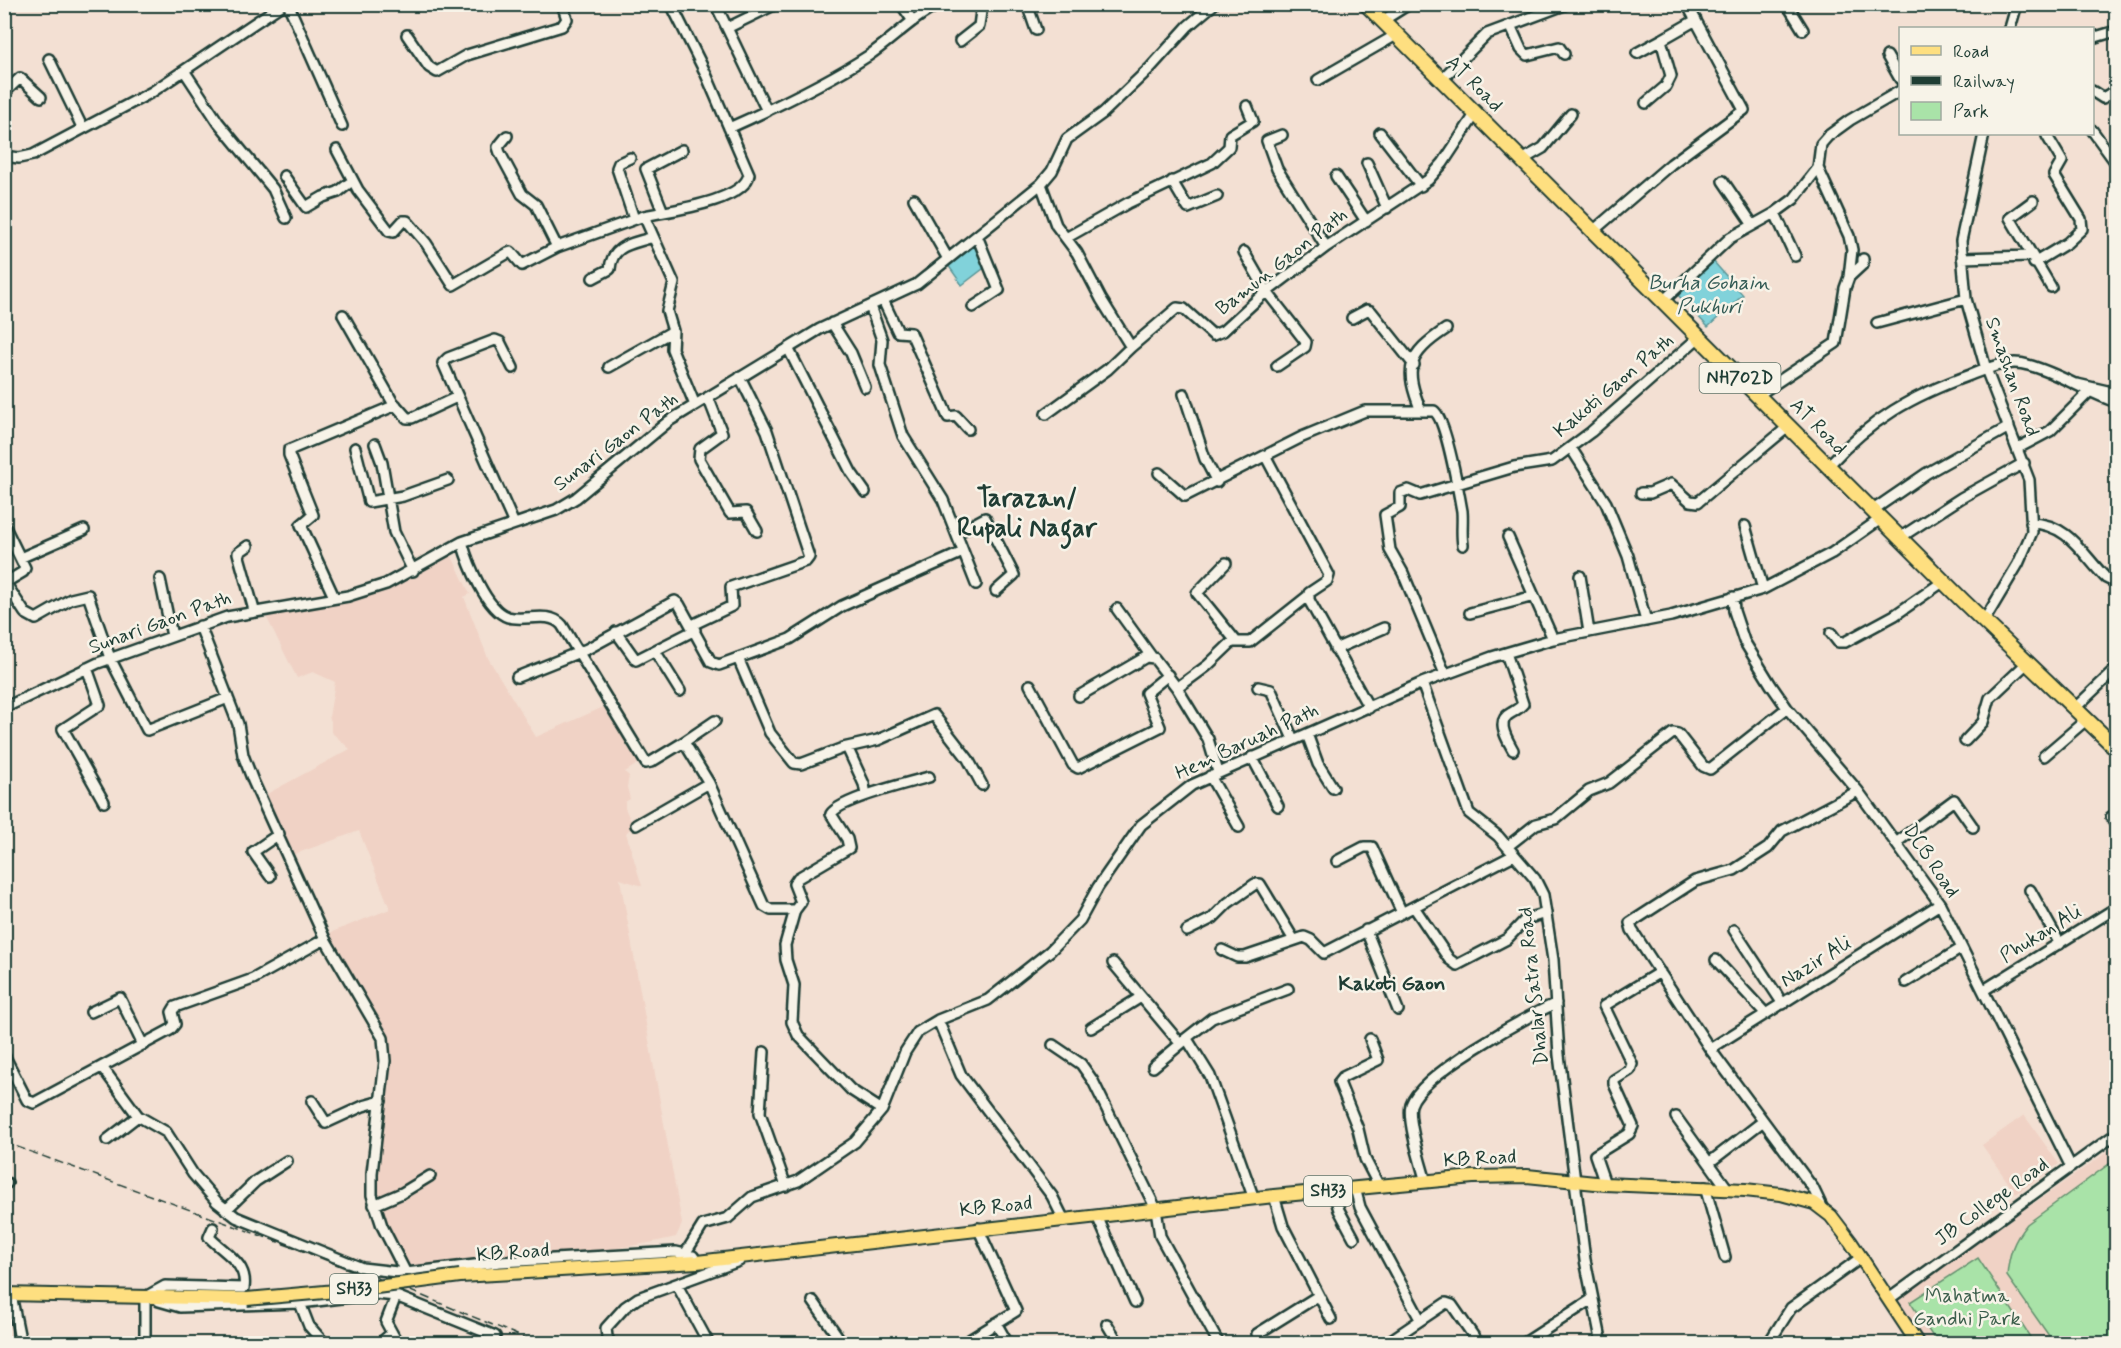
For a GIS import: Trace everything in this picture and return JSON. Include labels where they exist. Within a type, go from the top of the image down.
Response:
[{"type":"highway","name":"AT Road","points":[[1366,4],[1984,621],[2116,748]]},
{"type":"main road","name":"KB Road","points":[[8,1294],[264,1299],[460,1276],[697,1262],[978,1228],[1274,1196],[1498,1175],[1605,1184],[1727,1188],[1792,1196],[1822,1208],[1862,1257],[1918,1344]]},
{"type":"street","points":[[4,156],[19,158],[33,155],[82,127],[152,92],[283,4]]},
{"type":"street","points":[[288,4],[342,126]]},
{"type":"street","points":[[337,150],[351,181],[391,232],[403,221],[408,221],[426,243],[451,285],[508,253],[512,253],[522,265],[557,248],[634,219],[703,204],[726,195],[745,183],[749,174],[696,51],[671,4]]},
{"type":"street","points":[[727,28],[776,4]]},
{"type":"street","points":[[902,4],[913,21]]},
{"type":"street","points":[[729,128],[767,111],[869,55],[913,21],[940,4]]},
{"type":"street","points":[[960,41],[979,26],[982,4]]},
{"type":"street","points":[[1027,4],[1036,30]]},
{"type":"street","points":[[1197,4],[1202,14]]},
{"type":"street","name":"Sunari Gaon Path","points":[[4,708],[110,658],[200,626],[254,610],[374,589],[412,571],[462,542],[543,516],[576,498],[655,431],[695,405],[832,323],[917,284],[1041,184],[1052,171],[1067,139],[1103,113],[1214,4]]},
{"type":"street","points":[[1382,21],[1409,4]]},
{"type":"street","points":[[1442,78],[1487,34],[1567,4]]},
{"type":"street","points":[[1593,231],[1678,158],[1743,112],[1742,106],[1687,4]]},
{"type":"street","points":[[1787,4],[1803,30]]},
{"type":"street","points":[[2013,27],[2017,4]]},
{"type":"street","points":[[716,5],[767,111]]},
{"type":"street","points":[[407,35],[429,67],[436,72],[467,55],[562,26],[567,19],[566,6]]},
{"type":"street","points":[[1636,53],[1696,20]]},
{"type":"street","points":[[1510,26],[1521,49],[1527,55],[1559,46],[1564,54]]},
{"type":"street","points":[[2094,37],[2116,31]]},
{"type":"street","points":[[1318,80],[1396,35]]},
{"type":"street","points":[[1646,103],[1666,86],[1671,76],[1661,40]]},
{"type":"street","points":[[1887,56],[1899,77]]},
{"type":"street","points":[[49,59],[82,127]]},
{"type":"street","points":[[185,72],[218,122],[273,189],[286,218]]},
{"type":"street","points":[[4,93],[20,78],[41,97]]},
{"type":"street","points":[[2094,93],[2103,98],[2116,90]]},
{"type":"street","points":[[1663,301],[1730,238],[1775,213],[1797,195],[1818,168],[1821,144],[1828,136],[1853,118],[1899,93]]},
{"type":"street","points":[[1066,238],[1172,181],[1212,163],[1228,147],[1230,135],[1253,121],[1247,106]]},
{"type":"street","name":"Bamun Gaon Path","points":[[1131,347],[1178,308],[1184,309],[1209,333],[1218,334],[1267,292],[1326,247],[1421,186],[1443,163],[1476,113]]},
{"type":"street","points":[[1522,160],[1543,148],[1571,114]]},
{"type":"street","points":[[2094,132],[2116,163]]},
{"type":"street","points":[[1380,133],[1421,186]]},
{"type":"street","points":[[1282,135],[1267,141],[1274,162],[1326,247]]},
{"type":"street","name":"Smashan Road","points":[[1984,135],[1961,241],[1966,299],[1986,369],[2029,480],[2031,523],[2030,540],[1984,621]]},
{"type":"street","points":[[507,136],[498,147],[500,153],[522,194],[536,205],[557,248]]},
{"type":"street","points":[[1962,258],[2032,259],[2067,243],[2082,229],[2080,219],[2054,175],[2062,161],[2047,136]]},
{"type":"street","points":[[663,212],[646,169],[682,150]]},
{"type":"street","points":[[630,158],[619,163],[617,168],[634,219]]},
{"type":"street","points":[[1367,163],[1388,208]]},
{"type":"street","points":[[1758,395],[1833,346],[1849,277],[1852,250],[1850,236],[1818,168]]},
{"type":"street","points":[[284,176],[306,207],[323,197],[338,192],[351,181]]},
{"type":"street","points":[[1336,176],[1366,220]]},
{"type":"street","points":[[1172,181],[1188,208],[1217,196]]},
{"type":"street","points":[[1723,181],[1753,225]]},
{"type":"street","points":[[1041,184],[1056,225],[1131,347],[1108,369],[1046,414]]},
{"type":"street","points":[[914,199],[948,259]]},
{"type":"street","points":[[2033,201],[2010,218],[2032,259],[2051,287]]},
{"type":"street","points":[[1775,213],[1795,256]]},
{"type":"street","points":[[644,216],[674,287],[667,311],[673,331],[672,349],[695,405]]},
{"type":"street","points":[[973,307],[999,290],[977,236]]},
{"type":"street","points":[[593,278],[610,269],[610,258],[615,251],[653,237]]},
{"type":"street","points":[[1244,252],[1267,292],[1306,342],[1305,347],[1278,366]]},
{"type":"street","points":[[1849,277],[1862,266],[1863,259]]},
{"type":"street","points":[[1877,323],[1966,299]]},
{"type":"street","points":[[883,300],[898,332],[911,333],[948,417],[956,416],[968,429]]},
{"type":"street","points":[[870,306],[882,340],[880,362],[903,436],[943,500],[976,584]]},
{"type":"street","points":[[1352,318],[1367,310],[1371,311],[1414,365]]},
{"type":"street","points":[[343,315],[396,405],[407,418],[412,418],[457,398]]},
{"type":"street","points":[[832,323],[851,353],[865,387]]},
{"type":"street","points":[[1421,411],[1410,383],[1414,365],[1420,347],[1446,329]]},
{"type":"street","points":[[609,367],[673,331]]},
{"type":"street","name":"Kakoti Gaon Path","points":[[1445,674],[1407,581],[1390,550],[1385,514],[1400,507],[1400,493],[1404,490],[1420,495],[1515,467],[1552,461],[1571,448],[1699,337]]},
{"type":"street","points":[[513,368],[500,342],[495,340],[448,358],[443,366],[514,524]]},
{"type":"street","points":[[788,348],[847,465],[865,492]]},
{"type":"street","points":[[1829,465],[1872,424],[1900,404],[1933,388],[2010,363],[2028,364],[2074,384],[2088,393],[2116,402]]},
{"type":"street","points":[[616,632],[636,660],[732,606],[731,587],[806,561],[809,557],[767,431],[740,377]]},
{"type":"street","points":[[2074,384],[2116,393]]},
{"type":"street","points":[[2018,448],[2050,431],[2088,393]]},
{"type":"street","points":[[1184,394],[1205,459],[1217,482]]},
{"type":"street","points":[[708,397],[723,433],[700,449],[699,459],[730,513],[745,511],[757,531]]},
{"type":"street","points":[[334,597],[301,525],[313,515],[289,450],[396,405]]},
{"type":"street","points":[[1159,473],[1185,496],[1217,482],[1302,437],[1365,411],[1434,411],[1439,415],[1456,484],[1462,513],[1463,544]]},
{"type":"street","points":[[1641,493],[1650,493],[1671,484],[1690,501],[1698,502],[1789,426]]},
{"type":"street","name":"Hem Baruah Path","points":[[685,1254],[703,1225],[728,1218],[752,1197],[786,1186],[847,1149],[882,1110],[914,1036],[922,1027],[988,1000],[1050,951],[1080,920],[1098,887],[1141,825],[1181,792],[1214,774],[1422,683],[1506,652],[1553,639],[1646,621],[1763,589],[1832,553],[1927,473],[2009,427]]},
{"type":"street","points":[[375,444],[394,532],[412,571]]},
{"type":"street","points":[[355,447],[368,501],[413,493],[448,480]]},
{"type":"street","points":[[1571,448],[1606,503],[1619,532],[1646,621]]},
{"type":"street","points":[[1226,563],[1197,593],[1235,640],[1242,644],[1250,642],[1327,581],[1329,575],[1266,457]]},
{"type":"street","points":[[1901,537],[1961,498],[2024,463]]},
{"type":"street","points":[[957,533],[985,518],[1014,575],[996,591]]},
{"type":"street","points":[[2031,523],[2052,525],[2067,536],[2106,578],[2110,580],[2116,575]]},
{"type":"street","points":[[4,525],[24,570],[6,584],[27,616],[36,619],[71,599],[88,595],[110,658],[147,730],[228,698]]},
{"type":"street","points":[[1745,526],[1763,589]]},
{"type":"street","points":[[20,558],[84,530]]},
{"type":"street","points":[[1508,537],[1553,639]]},
{"type":"street","points":[[462,542],[476,578],[500,613],[512,618],[554,619],[562,625],[580,651],[646,763],[684,742],[715,721]]},
{"type":"street","points":[[248,546],[238,553],[254,610]]},
{"type":"street","points":[[517,677],[580,651],[675,602],[714,665],[790,639],[842,606],[963,552]]},
{"type":"street","points":[[1580,576],[1589,632]]},
{"type":"street","points":[[160,579],[172,636]]},
{"type":"street","points":[[1831,633],[1838,642],[1845,642],[1895,615],[1944,581]]},
{"type":"street","points":[[1308,596],[1369,708]]},
{"type":"street","points":[[1470,613],[1534,596]]},
{"type":"street","name":"DCB Road","points":[[1733,597],[1734,611],[1744,641],[1787,708],[1858,791],[1940,904],[2071,1167]]},
{"type":"street","points":[[1117,609],[1150,656],[1168,675],[1210,743],[1214,774],[1239,826]]},
{"type":"street","points":[[200,626],[238,724],[247,767],[325,939],[383,1038],[385,1061],[372,1173],[374,1205],[381,1226],[406,1273]]},
{"type":"street","points":[[1335,649],[1384,628]]},
{"type":"street","points":[[1177,688],[1202,671],[1235,640]]},
{"type":"street","points":[[655,651],[680,691]]},
{"type":"street","points":[[1506,652],[1523,705],[1506,716],[1503,722],[1504,731],[1513,750]]},
{"type":"street","points":[[1079,696],[1150,656]]},
{"type":"street","points":[[738,658],[770,733],[789,760],[801,764],[847,747],[878,740],[934,715],[961,748],[982,784]]},
{"type":"street","points":[[1965,741],[1983,722],[1990,698],[2027,663]]},
{"type":"street","points":[[87,668],[100,705],[63,729],[104,802]]},
{"type":"street","points":[[2074,708],[2116,669]]},
{"type":"street","points":[[1030,685],[1073,765],[1078,768],[1160,727],[1146,693],[1168,675]]},
{"type":"street","name":"Dhalar Satra Road","points":[[1422,683],[1469,813],[1492,830],[1508,846],[1540,888],[1546,913],[1575,1180],[1591,1300],[1602,1344]]},
{"type":"street","points":[[1258,687],[1271,690],[1293,739]]},
{"type":"street","points":[[1508,846],[1536,824],[1555,819],[1589,791],[1605,786],[1673,733],[1678,734],[1703,766],[1710,769],[1787,708]]},
{"type":"street","points":[[2044,756],[2086,720]]},
{"type":"street","points":[[1307,734],[1318,764],[1333,788]]},
{"type":"street","points":[[684,742],[709,783],[764,906],[771,910],[795,910]]},
{"type":"street","points":[[847,747],[866,795]]},
{"type":"street","points":[[1252,757],[1278,806]]},
{"type":"street","points":[[882,1110],[851,1090],[798,1035],[792,1023],[794,985],[785,953],[795,910],[801,902],[795,888],[795,881],[849,848],[849,842],[831,811],[866,795],[929,777]]},
{"type":"street","points":[[636,825],[709,783]]},
{"type":"street","points":[[1822,1208],[1813,1188],[1710,1049],[1629,926],[1632,920],[1695,881],[1734,870],[1768,848],[1782,831],[1858,791]]},
{"type":"street","points":[[1897,842],[1954,800],[1973,827]]},
{"type":"street","points":[[270,876],[253,852],[279,834]]},
{"type":"street","points":[[1337,861],[1372,846],[1402,913]]},
{"type":"street","points":[[1222,950],[1237,957],[1245,957],[1294,939],[1307,938],[1324,953],[1514,855]]},
{"type":"street","points":[[1187,931],[1213,918],[1228,903],[1255,884],[1260,884],[1294,939]]},
{"type":"street","points":[[2030,890],[2060,944]]},
{"type":"street","name":"Nazir Ali","points":[[1710,1049],[1940,904]]},
{"type":"street","points":[[1414,907],[1449,959],[1457,964],[1507,939],[1526,919],[1546,913]]},
{"type":"street","name":"Phukan Ali","points":[[1984,990],[2116,908]]},
{"type":"street","points":[[1366,930],[1398,1010]]},
{"type":"street","points":[[1734,930],[1783,1004]]},
{"type":"street","points":[[4,1055],[27,1100],[32,1103],[173,1027],[175,1020],[172,1012],[175,1007],[253,979],[325,939]]},
{"type":"street","points":[[1906,982],[1962,948]]},
{"type":"street","points":[[1716,960],[1766,1014]]},
{"type":"street","points":[[1113,963],[1177,1042],[1185,1041]]},
{"type":"street","points":[[1605,1184],[1595,1155],[1629,1134],[1633,1126],[1614,1084],[1614,1080],[1630,1070],[1632,1064],[1604,1006],[1660,972]]},
{"type":"street","points":[[1153,1067],[1212,1018],[1288,989]]},
{"type":"street","points":[[1091,1028],[1141,997]]},
{"type":"street","points":[[92,1012],[120,998],[143,1045]]},
{"type":"street","points":[[1426,1182],[1411,1115],[1415,1098],[1454,1063],[1488,1039],[1556,1003]]},
{"type":"street","points":[[938,1020],[961,1075],[1052,1196],[1064,1220]]},
{"type":"street","points":[[1371,1039],[1378,1060],[1343,1077],[1339,1082],[1358,1129],[1365,1159],[1379,1186]]},
{"type":"street","points":[[1185,1041],[1210,1076],[1254,1199]]},
{"type":"street","points":[[1053,1045],[1081,1064],[1087,1072],[1156,1209],[1160,1236],[1219,1344]]},
{"type":"street","points":[[764,1052],[759,1104],[761,1120],[786,1186]]},
{"type":"street","points":[[102,1067],[138,1116],[166,1132],[186,1166],[226,1210],[245,1221],[327,1256],[379,1272],[406,1273],[500,1262],[676,1252],[693,1257],[697,1262]]},
{"type":"street","points":[[312,1101],[326,1123],[363,1106],[381,1101]]},
{"type":"street","points":[[107,1140],[138,1116]]},
{"type":"street","points":[[1676,1117],[1727,1188]]},
{"type":"street","points":[[1710,1162],[1762,1122]]},
{"type":"street","name":"JB College Road","points":[[1889,1299],[2116,1134]]},
{"type":"street","points":[[226,1210],[256,1181],[287,1161]]},
{"type":"street","points":[[374,1205],[430,1176]]},
{"type":"street","points":[[1704,1187],[1725,1257]]},
{"type":"street","points":[[1355,1188],[1360,1207],[1420,1319]]},
{"type":"street","points":[[1333,1190],[1339,1210],[1354,1238]]},
{"type":"street","points":[[1274,1196],[1283,1226],[1330,1319]]},
{"type":"street","points":[[1097,1216],[1135,1302]]},
{"type":"street","points":[[145,1297],[165,1286],[244,1288],[244,1274],[238,1262],[209,1237],[213,1228]]},
{"type":"street","points":[[963,1344],[1014,1314],[1015,1307],[978,1228]]},
{"type":"street","points":[[611,1344],[606,1328],[625,1307],[638,1298],[753,1256]]},
{"type":"street","points":[[1768,1344],[1791,1308],[1862,1257]]},
{"type":"street","points":[[677,1284],[709,1344]]},
{"type":"street","points":[[8,1294],[21,1344]]},
{"type":"street","points":[[145,1297],[180,1307],[300,1303],[376,1294],[396,1296],[495,1336],[489,1344]]},
{"type":"street","points":[[396,1296],[386,1319],[398,1344]]},
{"type":"street","points":[[1257,1334],[1318,1296]]},
{"type":"street","points":[[145,1297],[145,1344]]},
{"type":"street","points":[[1523,1344],[1591,1300]]},
{"type":"street","points":[[813,1301],[843,1344]]},
{"type":"street","points":[[300,1303],[309,1326],[325,1344]]},
{"type":"street","points":[[1385,1343],[1420,1319],[1449,1304],[1479,1344]]},
{"type":"street","points":[[996,1323],[1008,1344]]},
{"type":"street","points":[[1107,1324],[1119,1344]]},
{"type":"street","points":[[379,1344],[392,1334]]},
{"type":"shaded area","points":[[449,550],[470,594],[464,597],[488,658],[536,737],[608,705],[642,761],[625,772],[629,776],[627,787],[630,799],[625,802],[625,808],[633,826],[626,833],[642,886],[620,879],[682,1224],[676,1237],[649,1243],[519,1264],[413,1276],[388,1233],[377,1202],[375,1178],[389,1059],[387,1034],[327,934],[390,909],[359,831],[292,855],[265,795],[350,749],[331,732],[329,717],[335,682],[313,672],[297,678],[263,610],[341,600]]},
{"type":"shaded area","points":[[2024,1115],[2059,1164],[2016,1194],[1982,1145]]},
{"type":"shaded area","points":[[2116,1146],[2116,1343],[1924,1343],[1899,1304],[1901,1296]]},
{"type":"green space","points":[[2116,1159],[2116,1343],[2054,1343],[2007,1276],[2012,1248],[2027,1224]]},
{"type":"green space","name":"Mahatma Gandhi Park","points":[[1978,1258],[2034,1343],[1937,1343],[1910,1302]]},
{"type":"water","points":[[973,245],[988,265],[962,285],[948,265]]},
{"type":"water","name":"Burha Gohain Pukhuri","points":[[1713,261],[1743,295],[1708,327],[1677,294]]},
{"type":"railway","points":[[4,1142],[396,1285],[539,1344]]},
{"type":"district","name":"Tarazan/ Rupali Nagar","points":[[1027,514]]},
{"type":"district","name":"Kakoti Gaon","points":[[1392,984]]}]
